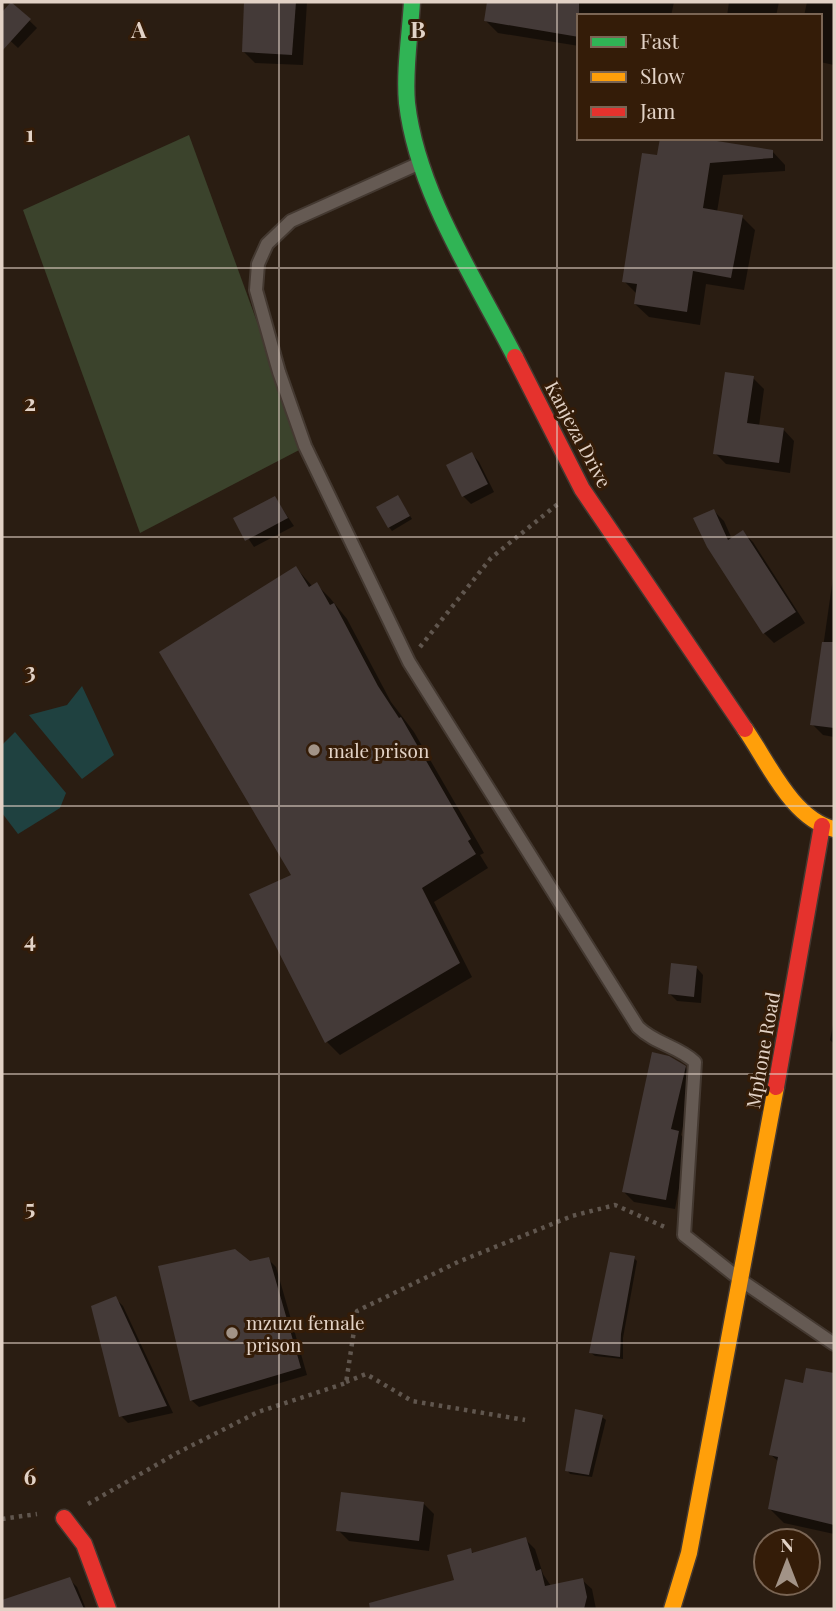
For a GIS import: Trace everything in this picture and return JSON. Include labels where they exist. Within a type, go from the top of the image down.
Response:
[{"type":"street","name":"Kanjeza Drive","points":[[411,2],[407,100],[420,163],[432,194],[582,489],[800,809],[828,827]]},
{"type":"street","name":"Mphone Road","points":[[672,1609],[689,1553],[828,827]]},
{"type":"street","points":[[64,1518],[84,1544],[108,1609]]},
{"type":"lane","points":[[420,163],[291,220],[267,244],[258,264],[256,290],[279,372],[305,446],[409,662],[639,1027],[649,1037],[687,1054],[695,1062],[684,1235],[742,1281],[834,1345]]},
{"type":"path","points":[[409,662],[491,558],[548,510],[582,489]]},
{"type":"path","points":[[346,1383],[357,1311],[458,1262],[572,1216],[615,1205],[684,1235]]},
{"type":"path","points":[[2,1519],[32,1514],[64,1518],[177,1453],[258,1412],[366,1374],[412,1401],[525,1420]]},
{"type":"green space","points":[[189,135],[303,448],[140,533],[23,210]]},
{"type":"water","points":[[82,686],[114,755],[82,779],[29,715],[67,705]]},
{"type":"water","points":[[15,732],[66,793],[60,808],[18,834],[2,813],[2,745]]},
{"type":"building","points":[[11,2],[31,19],[2,51],[2,12]]},
{"type":"building","points":[[244,2],[296,2],[292,55],[242,52]]},
{"type":"building","points":[[487,2],[579,2],[577,37],[484,21]]},
{"type":"building","points":[[660,140],[710,140],[773,150],[773,158],[710,163],[703,208],[743,215],[731,278],[693,271],[687,312],[634,304],[637,284],[622,282],[642,153],[657,155]]},
{"type":"building","points":[[725,372],[754,376],[747,423],[784,428],[779,463],[713,454]]},
{"type":"building","points":[[472,452],[488,484],[462,497],[446,465]]},
{"type":"building","points":[[398,495],[410,516],[388,528],[376,507]]},
{"type":"building","points":[[275,496],[288,518],[245,541],[233,518]]},
{"type":"building","points":[[714,509],[728,540],[743,530],[796,612],[763,634],[707,547],[693,518]]},
{"type":"building","name":"male prison","points":[[296,566],[309,587],[317,582],[330,605],[334,603],[378,686],[399,718],[401,717],[471,839],[468,841],[476,854],[422,888],[460,963],[325,1043],[249,894],[291,875],[159,652]]},
{"type":"building","points":[[822,642],[834,642],[834,728],[810,725]]},
{"type":"building","points":[[671,963],[697,966],[694,997],[668,994]]},
{"type":"building","points":[[652,1052],[669,1056],[686,1066],[671,1129],[679,1131],[666,1200],[622,1192]]},
{"type":"building","name":"mzuzu female prison","points":[[235,1249],[250,1261],[269,1257],[301,1368],[190,1401],[158,1266]]},
{"type":"building","points":[[610,1252],[635,1256],[621,1334],[620,1357],[589,1353]]},
{"type":"building","points":[[116,1296],[167,1406],[119,1417],[91,1306]]},
{"type":"building","points":[[806,1368],[834,1373],[834,1525],[768,1509],[778,1457],[769,1455],[785,1379],[803,1383]]},
{"type":"building","points":[[575,1409],[603,1415],[589,1475],[565,1471]]},
{"type":"building","points":[[341,1492],[424,1502],[419,1541],[336,1531]]},
{"type":"building","points":[[526,1537],[536,1571],[541,1569],[545,1586],[583,1578],[587,1597],[584,1609],[370,1609],[369,1603],[454,1580],[447,1555],[471,1548],[472,1553]]},
{"type":"building","points":[[70,1577],[84,1609],[2,1609],[2,1600]]},
{"type":"traffic: fast","points":[[412,2],[406,91],[413,136],[422,169],[450,234],[515,357]]},
{"type":"traffic: slow","points":[[745,729],[793,802],[819,823],[834,829]]},
{"type":"traffic: slow","points":[[672,1609],[689,1553],[776,1087]]},
{"type":"traffic: jam","points":[[515,357],[582,489],[745,729]]},
{"type":"traffic: jam","points":[[776,1087],[822,826]]},
{"type":"traffic: jam","points":[[64,1518],[84,1544],[108,1609]]},
{"type":"place","name":"male prison","points":[[314,750]]},
{"type":"place","name":"mzuzu female prison","points":[[232,1333]]}]
